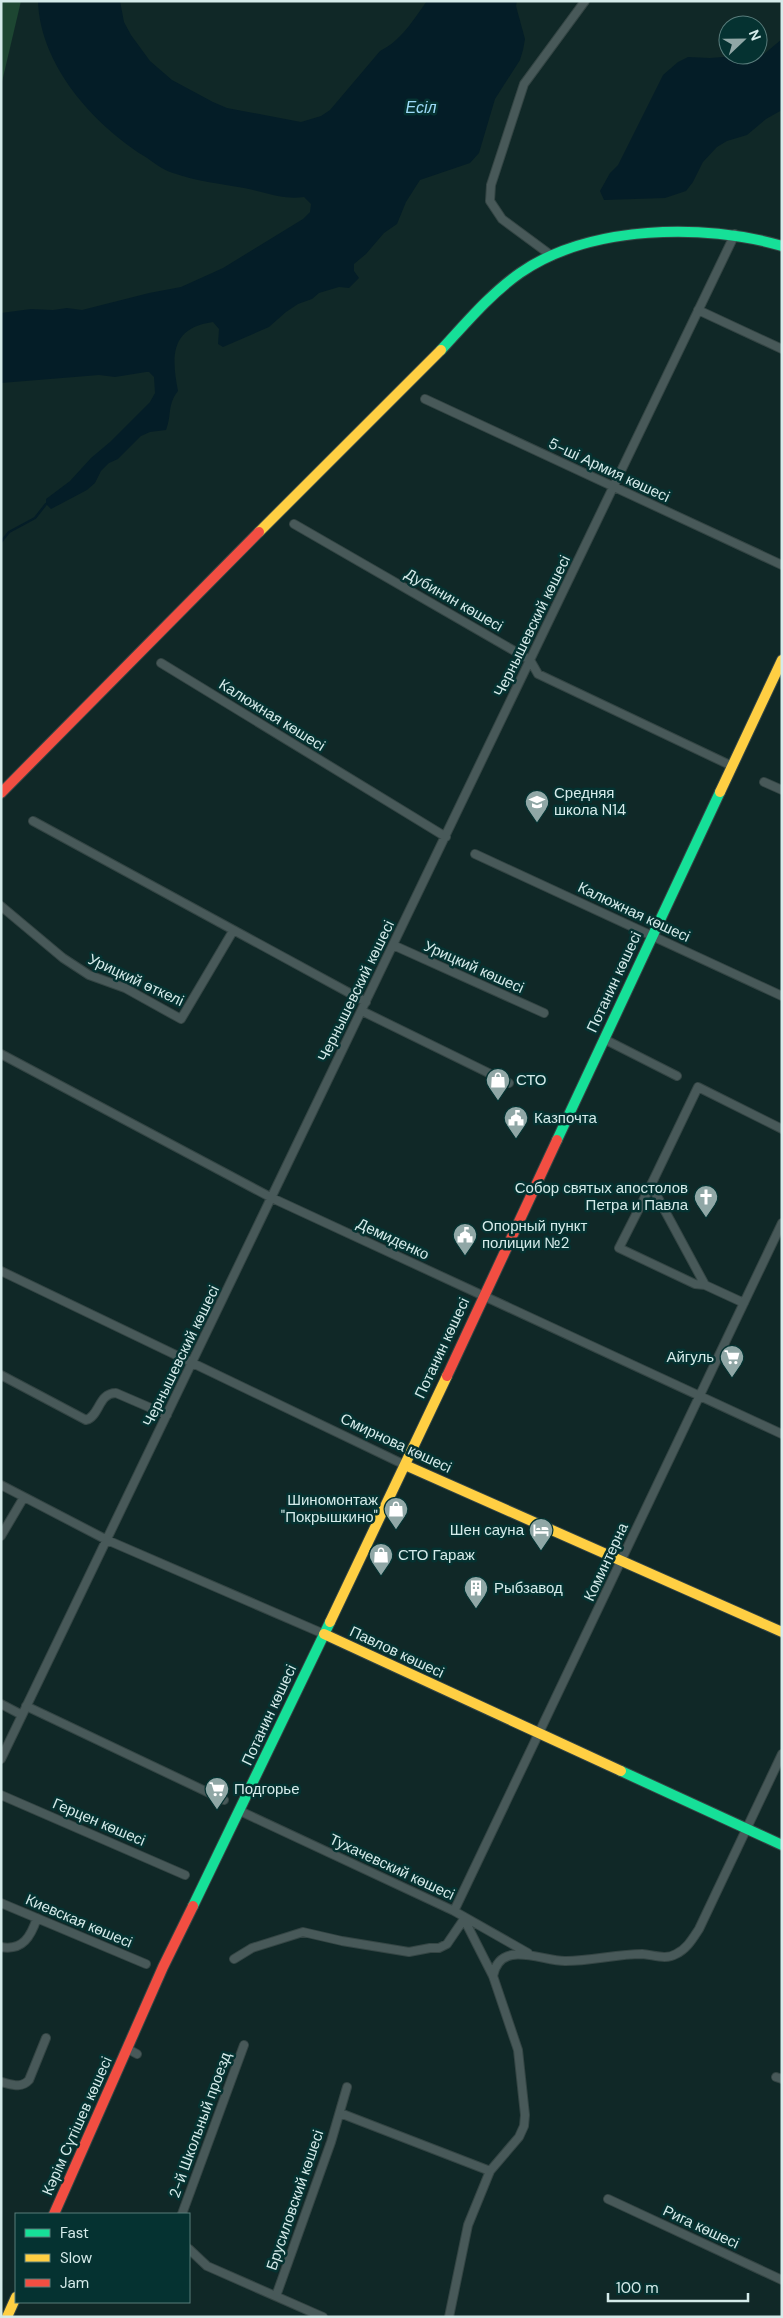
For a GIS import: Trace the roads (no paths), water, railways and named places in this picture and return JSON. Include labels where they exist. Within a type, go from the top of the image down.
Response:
[{"type":"main road","points":[[1,793],[140,650],[397,396],[487,302],[516,276],[532,265],[552,256],[606,240],[643,234],[707,232],[735,234],[782,246]]},
{"type":"main road","name":"Потанин көшесі","points":[[133,2051],[163,1967],[240,1812],[405,1465],[651,936],[782,660]]},
{"type":"main road","name":"Смирнова көшесі","points":[[405,1465],[782,1632]]},
{"type":"main road","name":"Павлов көшесі","points":[[324,1634],[782,1846]]},
{"type":"main road","name":"Кәрім Сүтішев көшесі","points":[[54,2213],[133,2051]]},
{"type":"main road","points":[[7,2317],[15,2299]]},
{"type":"street","points":[[552,256],[502,219],[490,201],[490,185],[524,84],[585,1]]},
{"type":"street","name":"Чернышевский көшесі","points":[[1,1759],[735,234]]},
{"type":"street","points":[[698,310],[782,349]]},
{"type":"street","name":"5-ші Армия көшесі","points":[[425,399],[782,566]]},
{"type":"street","name":"Дубинин көшесі","points":[[294,524],[530,660],[538,674],[732,766]]},
{"type":"street","name":"Калюжная көшесі","points":[[161,663],[446,837]]},
{"type":"street","points":[[764,782],[782,790]]},
{"type":"street","points":[[33,821],[232,931],[366,1002]]},
{"type":"street","name":"Калюжная көшесі","points":[[475,854],[782,996]]},
{"type":"street","name":"Урицкий өткелі","points":[[1,906],[63,958],[89,975],[125,988],[182,1019],[232,931]]},
{"type":"street","name":"Урицкий көшесі","points":[[393,945],[544,1013]]},
{"type":"street","points":[[362,1011],[510,1083]]},
{"type":"street","points":[[604,1039],[677,1076]]},
{"type":"street","name":"Демиденко","points":[[1,1054],[272,1198],[782,1434]]},
{"type":"street","points":[[744,1303],[705,1285],[695,1284],[619,1248],[698,1087],[782,1129]]},
{"type":"street","points":[[651,1185],[705,1285]]},
{"type":"street","name":"Коминтерна","points":[[454,1911],[782,1223]]},
{"type":"street","name":"Смирнова көшесі","points":[[1,1271],[405,1465]]},
{"type":"street","points":[[1,1375],[86,1420],[92,1418],[107,1395],[116,1393],[167,1416]]},
{"type":"street","name":"Павлов көшесі","points":[[1,1485],[107,1540],[324,1634]]},
{"type":"street","points":[[1,1536],[24,1497]]},
{"type":"street","points":[[1,1704],[22,1715]]},
{"type":"street","points":[[26,1706],[224,1800]]},
{"type":"street","points":[[746,1830],[782,1754]]},
{"type":"street","name":"Герцен көшесі","points":[[1,1795],[185,1875]]},
{"type":"street","name":"Тухачевский көшесі","points":[[240,1812],[454,1911],[529,1954],[564,1962],[641,1954],[668,1957],[676,1954],[693,1939],[746,1830]]},
{"type":"street","name":"Киевская көшесі","points":[[1,1903],[146,1964]]},
{"type":"street","points":[[1,1947],[15,1948],[25,1942],[37,1918]]},
{"type":"street","points":[[234,1959],[252,1948],[303,1932],[342,1941],[409,1952],[439,1948],[447,1944],[464,1918]]},
{"type":"street","points":[[449,2317],[468,2225],[490,2171],[519,2137],[524,2126],[525,2115],[518,2050],[493,1976],[464,1918]]},
{"type":"street","name":"Тухачевский көшесі","points":[[493,1976],[494,1969],[504,1959],[516,1955],[529,1954]]},
{"type":"street","points":[[1,2082],[18,2086],[25,2085],[29,2080],[46,2038]]},
{"type":"street","name":"2-й Школьный проезд","points":[[182,2213],[244,2045]]},
{"type":"street","name":"Брусиловский көшесі","points":[[276,2296],[347,2088]]},
{"type":"street","points":[[340,2113],[490,2171]]},
{"type":"street","name":"Рига көшесі","points":[[608,2199],[782,2280]]},
{"type":"street","points":[[190,2250],[207,2266],[323,2317]]},
{"type":"water","name":"Есіл","points":[[38,1],[120,1],[124,22],[131,35],[150,61],[172,80],[227,108],[301,122],[321,116],[330,110],[380,51],[401,35],[427,1],[517,1],[516,6],[525,39],[520,60],[495,99],[479,153],[470,163],[420,180],[406,202],[397,224],[384,233],[366,254],[354,264],[354,271],[359,278],[349,288],[339,287],[319,293],[312,299],[298,304],[286,312],[269,327],[223,347],[218,344],[219,329],[213,322],[199,325],[189,330],[177,345],[175,366],[178,391],[172,401],[166,430],[150,432],[141,436],[118,459],[109,463],[101,471],[95,483],[87,490],[51,509],[46,504],[46,499],[70,481],[91,458],[150,402],[155,393],[154,377],[149,372],[146,372],[115,377],[99,375],[1,383],[1,313],[31,309],[53,310],[67,308],[82,310],[181,287],[223,268],[303,219],[310,212],[311,204],[304,197],[281,197],[182,176],[158,166],[125,143],[89,110],[59,70],[48,48],[41,25]]},
{"type":"water","points":[[782,39],[782,110],[766,119],[747,135],[727,141],[717,147],[703,162],[686,191],[665,198],[604,200],[600,191],[610,173],[618,165],[663,75],[678,62],[688,57],[718,57],[718,65],[768,65],[768,51]]},
{"type":"waterway","points":[[1,542],[9,532],[35,518],[46,504]]},
{"type":"place","name":"Средняя школа N14","points":[[537,823]]},
{"type":"place","name":"СТО","points":[[498,1101]]},
{"type":"place","name":"Казпочта","points":[[516,1139]]},
{"type":"place","name":"Собор святых апостолов Петра и Павла","points":[[706,1218]]},
{"type":"place","name":"Опорный пункт полиции №2","points":[[465,1256]]},
{"type":"place","name":"Айгуль","points":[[732,1378]]},
{"type":"place","name":"Шиномонтаж \"Покрышкино\"","points":[[396,1530]]},
{"type":"place","name":"Шен сауна","points":[[541,1551]]},
{"type":"place","name":"СТО Гараж","points":[[381,1576]]},
{"type":"place","name":"Рыбзавод","points":[[476,1609]]},
{"type":"place","name":"Подгорье","points":[[217,1810]]}]
